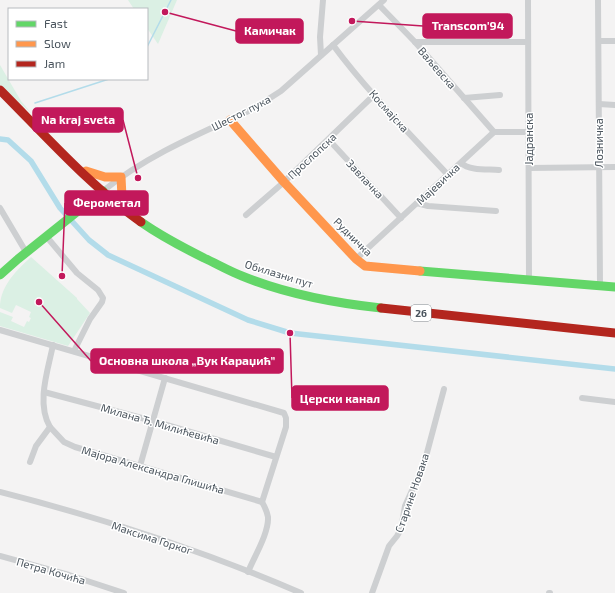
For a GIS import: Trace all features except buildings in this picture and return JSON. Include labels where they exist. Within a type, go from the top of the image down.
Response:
[{"type":"main road","name":"Обилазни пут","points":[[0,90],[56,147],[103,191],[132,215],[168,239],[206,260],[252,280],[294,293],[334,302],[615,333]]},
{"type":"main road","name":"Рудничка","points":[[230,120],[284,182],[356,259],[365,266],[615,287]]},
{"type":"main road","points":[[80,169],[101,177],[121,177],[122,200],[132,215]]},
{"type":"main road","points":[[0,274],[103,191]]},
{"type":"street","name":"Шестог пука","points":[[103,191],[150,158],[253,109],[275,96],[384,0]]},
{"type":"street","name":"Јадранска","points":[[528,0],[529,279]]},
{"type":"street","name":"Лозничка","points":[[598,0],[600,285]]},
{"type":"street","points":[[321,1],[321,56]]},
{"type":"street","name":"Ваљевска","points":[[379,5],[415,42],[494,132]]},
{"type":"street","points":[[599,40],[615,41]]},
{"type":"street","points":[[415,42],[528,42]]},
{"type":"street","name":"Космајска","points":[[334,45],[350,68],[448,175]]},
{"type":"street","name":"Прослопска","points":[[246,214],[284,182],[374,95]]},
{"type":"street","points":[[464,98],[500,95]]},
{"type":"street","points":[[599,104],[615,105]]},
{"type":"street","points":[[494,132],[529,132]]},
{"type":"street","name":"Мајевичка","points":[[356,259],[494,132]]},
{"type":"street","name":"Завлачка","points":[[329,140],[401,218]]},
{"type":"street","points":[[461,163],[470,168],[499,170]]},
{"type":"street","points":[[529,168],[615,167]]},
{"type":"street","points":[[417,203],[428,206],[496,211]]},
{"type":"street","points":[[0,208],[26,252]]},
{"type":"street","points":[[46,236],[77,272],[98,290],[103,298],[102,302],[85,328],[74,351]]},
{"type":"street","points":[[0,330],[284,413],[286,418],[286,427],[262,502],[267,513],[268,523],[263,539],[248,572]]},
{"type":"street","points":[[30,462],[36,446],[50,427],[45,415],[44,392],[53,345]]},
{"type":"street","points":[[140,466],[165,378]]},
{"type":"street","name":"Старине Новака","points":[[372,593],[389,546],[401,529],[405,506],[424,464],[444,389]]},
{"type":"street","name":"Милана Ђ. Милићевића","points":[[44,392],[153,421],[276,457]]},
{"type":"street","points":[[582,398],[615,402]]},
{"type":"street","name":"Мајора Александра Глишића","points":[[50,427],[68,444],[262,502]]},
{"type":"street","name":"Максима Горког","points":[[0,492],[69,511],[161,540],[301,593]]},
{"type":"street","name":"Петра Кочића","points":[[0,556],[62,573],[124,593]]},
{"type":"green space","points":[[128,0],[177,0],[158,44],[148,29],[148,8],[133,8]]},
{"type":"green space","points":[[0,65],[21,101],[32,114],[0,85]]},
{"type":"green space","points":[[31,257],[77,298],[90,313],[68,346],[0,326],[0,312],[13,317],[11,321],[24,327],[27,321],[29,322],[31,318],[29,317],[31,312],[16,305],[12,313],[0,308],[6,286],[15,273]]},
{"type":"waterway","points":[[148,45],[171,0]]},
{"type":"waterway","points":[[35,103],[106,80]]},
{"type":"waterway","points":[[0,139],[8,140],[31,161],[60,208],[89,240],[108,255],[248,320],[290,333],[615,369]]},
{"type":"traffic: fast","points":[[0,275],[103,191]]},
{"type":"traffic: fast","points":[[141,222],[164,237],[196,254],[232,272],[259,282],[310,297],[381,308]]},
{"type":"traffic: fast","points":[[420,271],[615,287]]},
{"type":"traffic: slow","points":[[230,120],[284,182],[356,259],[365,266],[420,271]]},
{"type":"traffic: slow","points":[[86,171],[105,177],[121,177],[122,197],[128,209]]},
{"type":"traffic: jam","points":[[0,90],[86,176],[122,208],[141,222]]},
{"type":"traffic: jam","points":[[381,308],[615,333]]},
{"type":"place","name":"Камичак","points":[[165,12]]},
{"type":"place","name":"Transcom'94","points":[[352,21]]},
{"type":"place","name":"Na kraj sveta","points":[[138,178]]},
{"type":"place","name":"Ферометал","points":[[62,276]]},
{"type":"place","name":"Основна школа „Вук Караџић”","points":[[39,302]]},
{"type":"place","name":"Церски канал","points":[[290,333]]}]
